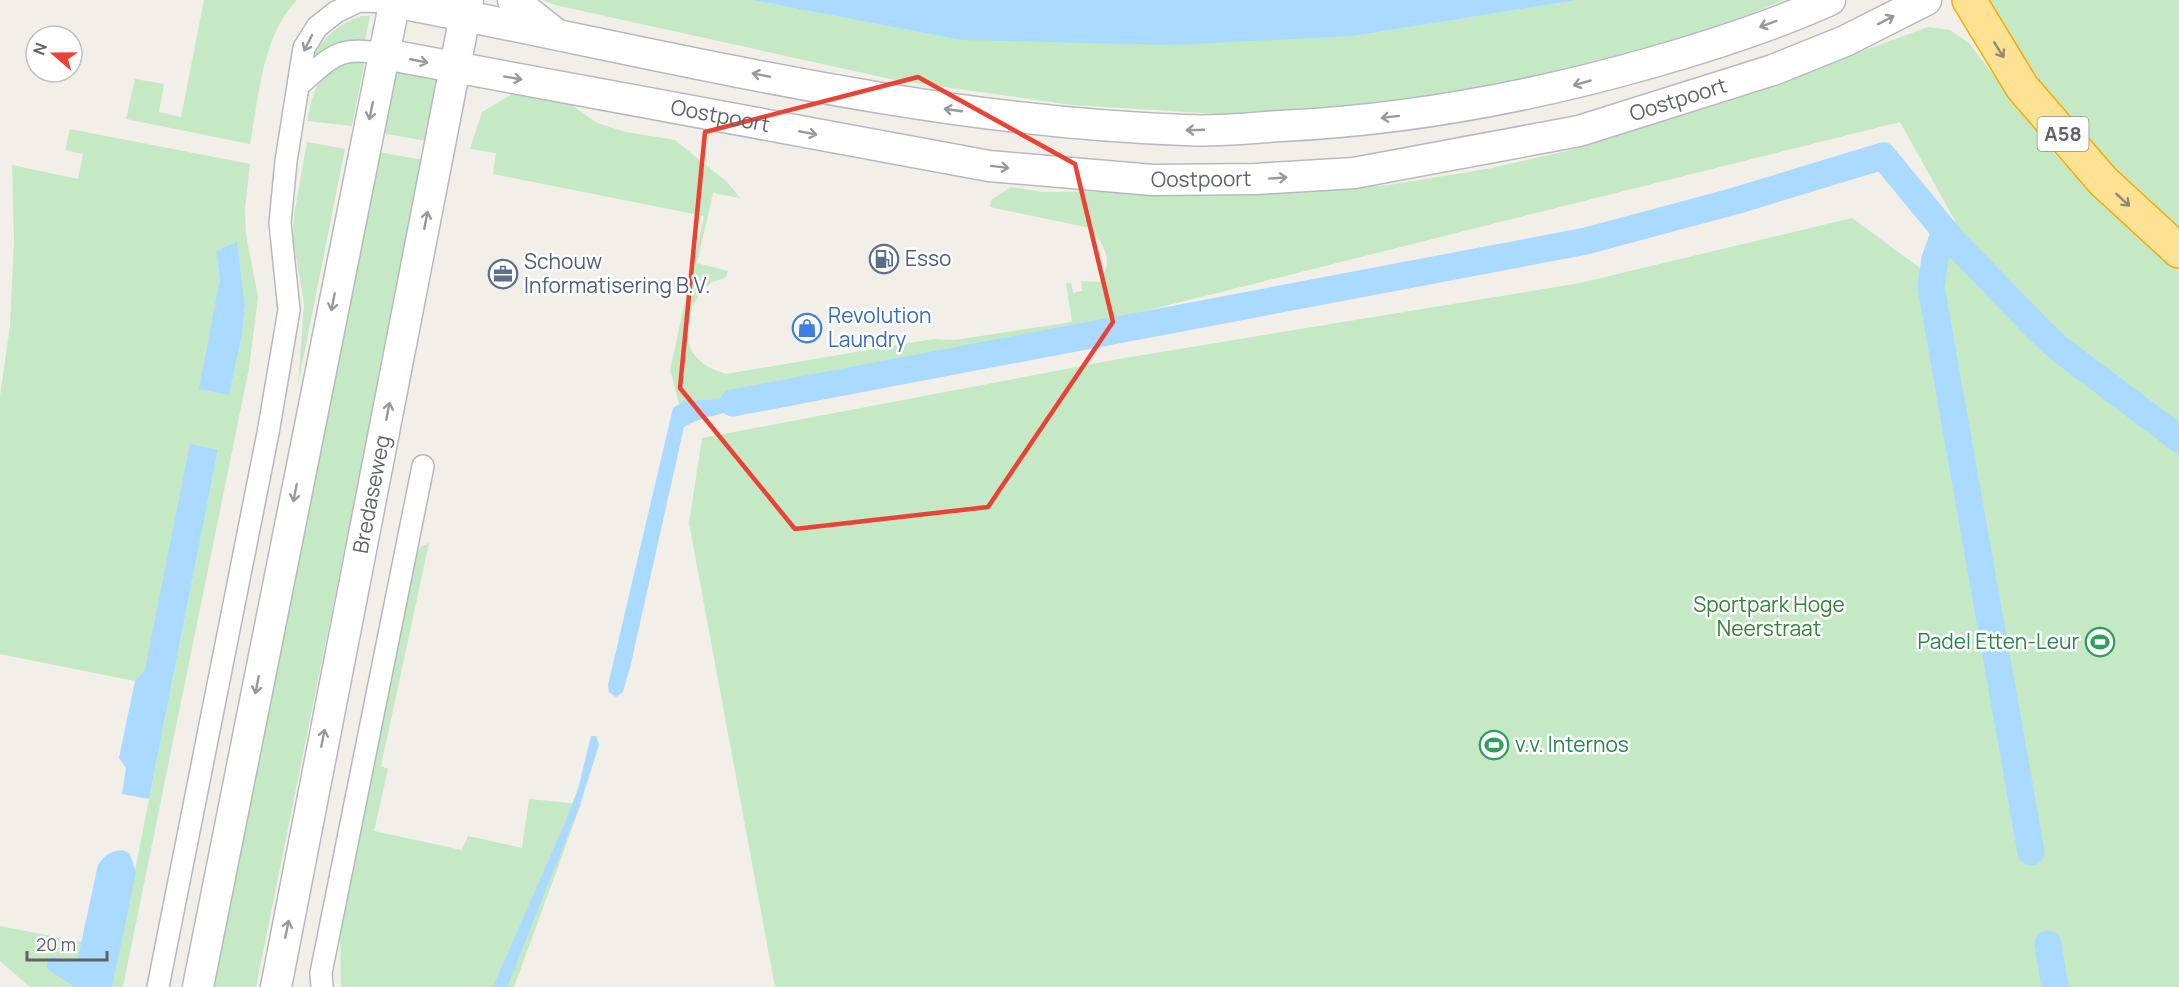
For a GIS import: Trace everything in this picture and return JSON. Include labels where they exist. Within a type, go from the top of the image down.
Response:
[{"type":"highway","name":"A58","points":[[1969,0],[2022,87],[2103,181],[2179,251]]},
{"type":"main road","points":[[513,0],[557,35]]},
{"type":"main road","name":"Oostpoort","points":[[395,1],[466,8],[557,35],[905,104],[1011,118],[1188,131],[1336,123],[1476,106],[1567,87],[1702,48],[1830,0]]},
{"type":"main road","name":"Oostpoort","points":[[384,54],[989,166],[1153,180],[1256,179],[1354,173],[1580,131],[1773,70],[1845,41],[1926,0]]},
{"type":"main road","points":[[198,987],[395,1]]},
{"type":"main road","name":"Bredaseweg","points":[[276,987],[466,8]]},
{"type":"street","points":[[158,987],[268,433],[289,310],[281,244],[280,214],[304,48],[317,27],[336,12],[359,1],[395,1]]},
{"type":"street","points":[[300,84],[342,52],[358,49],[384,54]]},
{"type":"street","name":"Bredaseweg","points":[[322,987],[321,973],[423,466]]},
{"type":"highlighted area","points":[[918,77],[1075,164],[1113,322],[988,507],[795,529],[680,388],[705,132]]},
{"type":"green space","points":[[204,0],[297,0],[285,15],[269,49],[250,144],[126,119],[135,79],[164,84],[159,112],[181,117]]},
{"type":"green space","points":[[543,0],[751,0],[961,40],[1354,36],[1577,0],[1784,0],[1719,27],[1583,72],[1394,103],[1254,116],[1072,105],[895,80],[555,5]]},
{"type":"green space","points":[[1982,0],[2179,0],[2179,237],[2115,176],[2014,51]]},
{"type":"green space","points":[[362,16],[370,16],[365,41],[352,42],[316,59],[315,53],[329,35],[347,22]]},
{"type":"green space","points":[[1928,27],[1950,30],[1969,43],[2050,149],[2101,201],[2179,271],[2179,424],[2047,328],[1964,237],[1900,122],[1073,329],[735,394],[682,414],[670,370],[704,216],[493,174],[496,153],[470,149],[482,112],[514,93],[530,93],[566,101],[597,123],[626,132],[675,140],[727,182],[740,198],[713,193],[697,263],[728,271],[726,277],[713,282],[698,297],[689,317],[688,329],[691,350],[697,358],[714,370],[726,374],[933,339],[955,340],[1072,322],[1066,283],[1071,283],[1073,293],[1082,291],[1081,281],[1100,282],[1107,260],[1104,248],[1090,228],[990,207],[991,200],[1011,187],[1042,192],[1322,190],[1389,185],[1492,168],[1575,149],[1775,87],[1819,67]]},
{"type":"green space","points":[[349,58],[365,60],[352,126],[307,121],[312,98],[319,84],[330,72]]},
{"type":"green space","points":[[398,70],[436,79],[437,89],[426,141],[381,133],[392,80]]},
{"type":"green space","points":[[70,129],[250,164],[245,208],[246,235],[258,297],[249,368],[123,987],[112,987],[218,450],[145,670],[135,681],[0,654],[0,396],[10,326],[14,240],[12,165],[78,179],[83,154],[65,150]],"holes":[[[237,243],[245,305],[242,335],[229,395],[217,302],[220,279],[216,251]]]},
{"type":"green space","points":[[307,142],[345,149],[298,385],[304,303],[293,239],[294,215]]},
{"type":"green space","points":[[378,152],[423,160],[256,987],[211,987]]},
{"type":"green space","name":"Sportpark Hoge Neerstraat","points":[[1852,218],[1939,282],[1944,256],[1952,248],[1960,249],[2039,338],[2179,441],[2179,987],[775,987],[689,523],[702,438],[1119,359],[1580,283]]},
{"type":"green space","points":[[429,543],[381,766],[388,769],[374,831],[462,850],[468,836],[522,848],[529,799],[581,804],[514,987],[341,987],[340,932],[415,556],[421,547]]},
{"type":"green space","points":[[0,926],[82,942],[77,962],[51,956],[47,969],[74,987],[30,987],[0,961]]},
{"type":"water","points":[[751,0],[1577,0],[1354,36],[1173,45],[961,40]]},
{"type":"water","points":[[237,242],[245,305],[242,335],[229,395],[199,389],[220,279],[216,251]]},
{"type":"water","points":[[732,399],[734,410],[684,427],[630,668],[623,692],[616,697],[609,692],[608,685],[673,408],[684,401]]},
{"type":"water","points":[[190,444],[218,450],[149,799],[122,794],[126,768],[119,758],[135,681],[145,670]]},
{"type":"water","points":[[591,736],[596,736],[599,745],[580,805],[507,987],[493,987],[564,825],[578,789]]},
{"type":"water","points":[[123,850],[130,854],[136,872],[112,987],[74,987],[47,969],[47,962],[51,956],[77,962],[98,865],[109,854]]},
{"type":"waterway","points":[[733,403],[1586,241],[1735,201],[1883,156],[1953,241],[2041,332],[2062,351],[2179,439]]},
{"type":"waterway","points":[[1945,231],[1935,259],[1931,287],[2031,852]]},
{"type":"waterway","points":[[2048,944],[2055,987]]},
{"type":"place","name":"Esso","points":[[884,259]]},
{"type":"place","name":"Schouw Informatisering B.V.","points":[[503,274]]},
{"type":"place","name":"Revolution Laundry","points":[[807,328]]},
{"type":"place","name":"Padel Etten-Leur","points":[[2100,642]]},
{"type":"place","name":"v.v. Internos","points":[[1494,745]]}]
